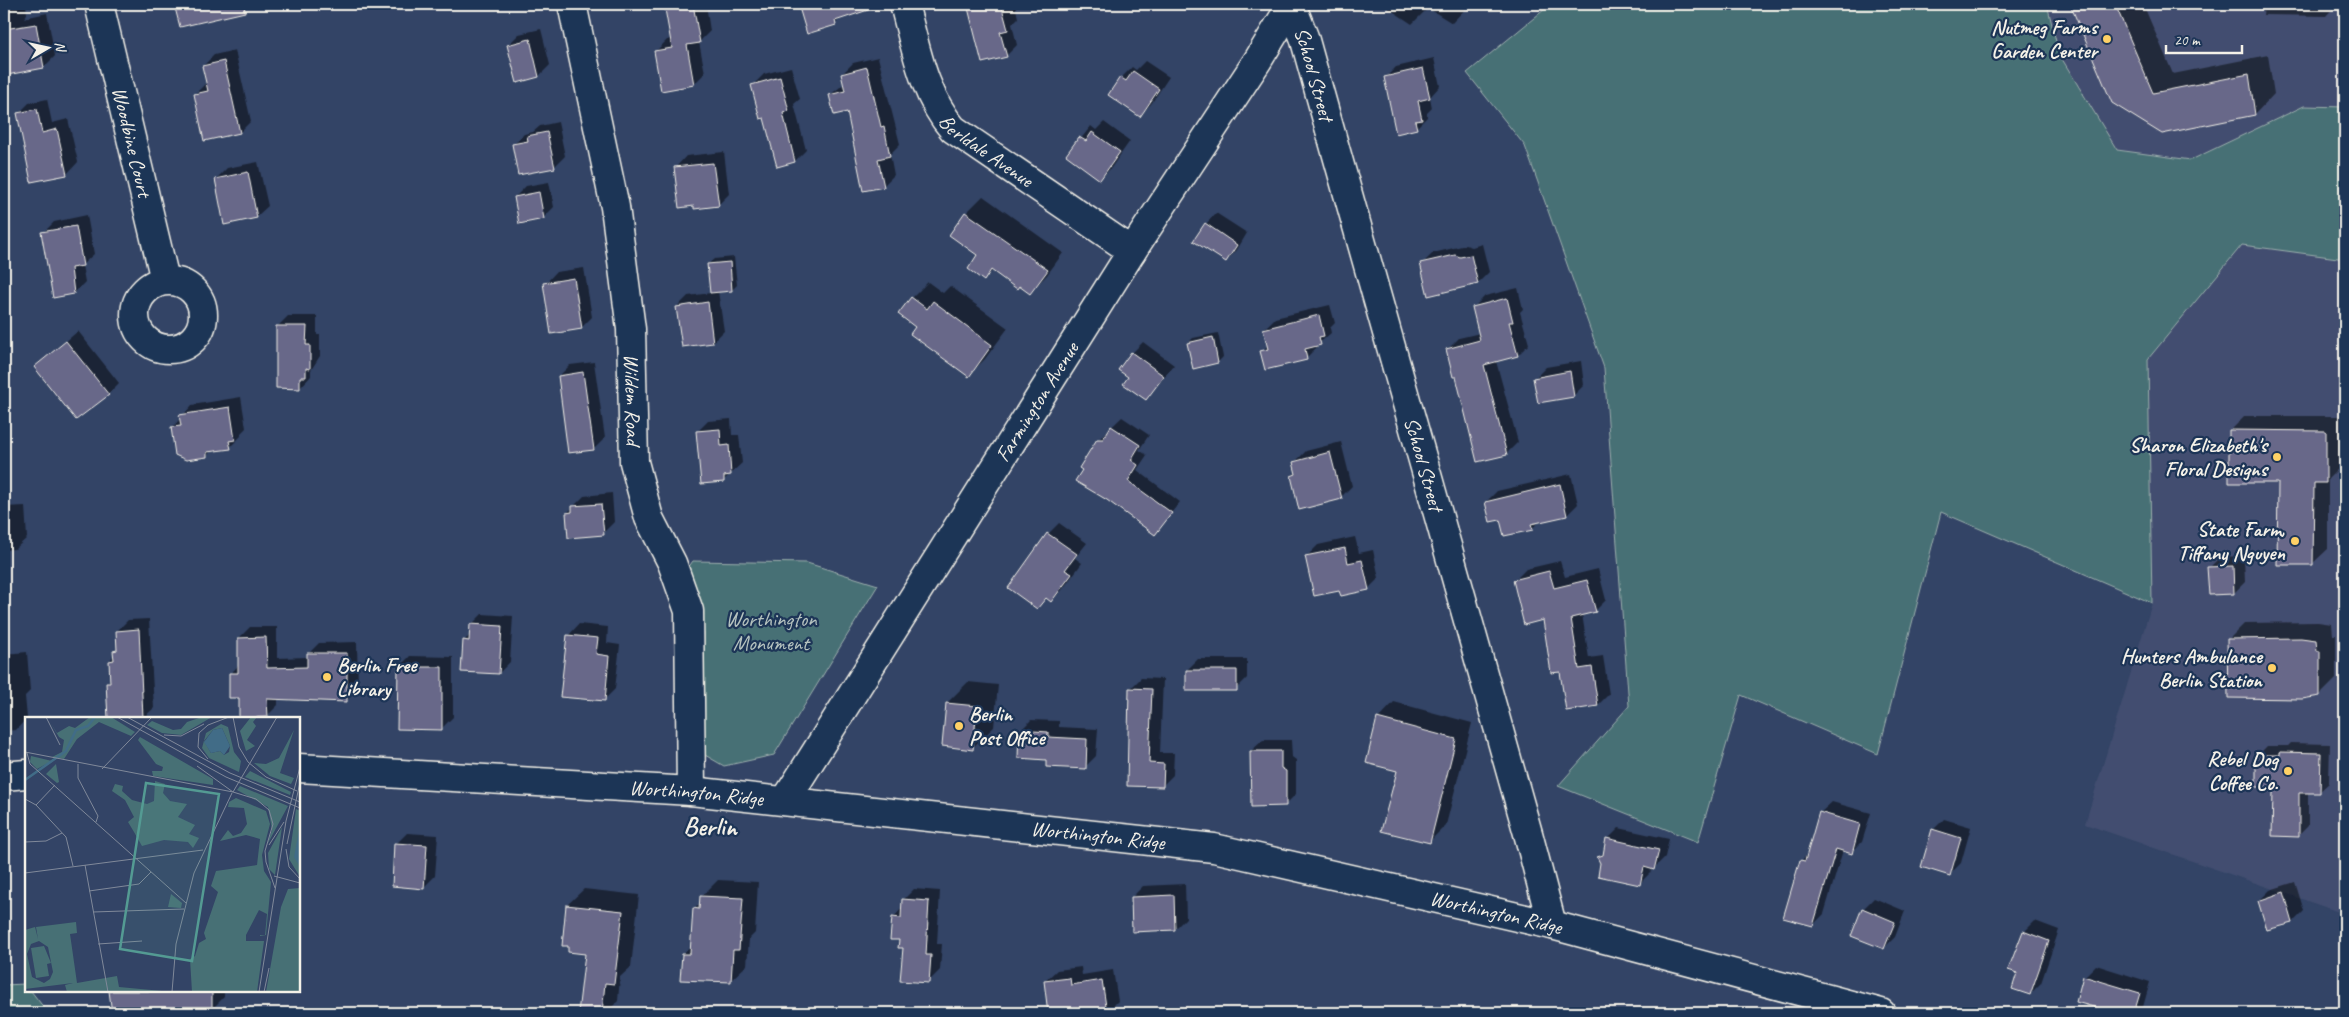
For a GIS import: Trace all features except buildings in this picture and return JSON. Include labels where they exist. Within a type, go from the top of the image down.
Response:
[{"type":"street","name":"Woodbine Court","points":[[99,4],[165,280]]},
{"type":"street","name":"Wildem Road","points":[[572,4],[615,207],[631,329],[634,462],[649,518],[672,563],[689,611],[691,791]]},
{"type":"street","name":"Berldale Avenue","points":[[904,4],[929,91],[939,112],[953,129],[1132,251]]},
{"type":"street","name":"Farmington Avenue","points":[[785,801],[1132,251],[1258,60],[1292,4]]},
{"type":"street","name":"School Street","points":[[1292,4],[1304,37],[1529,837],[1552,926]]},
{"type":"street","name":"Worthington Ridge","points":[[300,768],[691,791],[1214,848],[1552,926],[1880,1013]]},
{"type":"street","points":[[4,776],[25,774]]},
{"type":"shaded area","points":[[2047,4],[2345,4],[2345,107],[2304,106],[2191,160],[2117,150],[2059,54]]},
{"type":"shaded area","points":[[2242,245],[2345,259],[2345,914],[2085,824],[2152,603],[2148,359]]},
{"type":"green space","points":[[1551,4],[2047,4],[2059,54],[2117,150],[2191,160],[2304,106],[2345,107],[2345,259],[2242,245],[2148,359],[2152,603],[1941,512],[1878,754],[1741,695],[1698,842],[1558,786],[1629,706],[1604,368],[1525,146],[1467,73]]},
{"type":"green space","name":"Worthington Monument","points":[[693,561],[807,563],[878,585],[774,755],[724,766],[698,751],[704,633],[684,573]]},
{"type":"green space","points":[[25,984],[25,992],[32,992],[48,1013],[4,1013],[4,985]]},
{"type":"place","name":"Nutmeg Farms Garden Center","points":[[2107,39]]},
{"type":"place","name":"Sharon Elizabeth's Floral Designs","points":[[2277,457]]},
{"type":"place","name":"State Farm, Tiffany Nguyen","points":[[2295,541]]},
{"type":"place","name":"Hunters Ambulance Berlin Station","points":[[2272,668]]},
{"type":"place","name":"Berlin Free Library","points":[[327,677]]},
{"type":"place","name":"Berlin Post Office","points":[[959,726]]},
{"type":"place","name":"Rebel Dog Coffee Co.","points":[[2288,771]]},
{"type":"district","name":"Berlin","points":[[710,826]]}]
